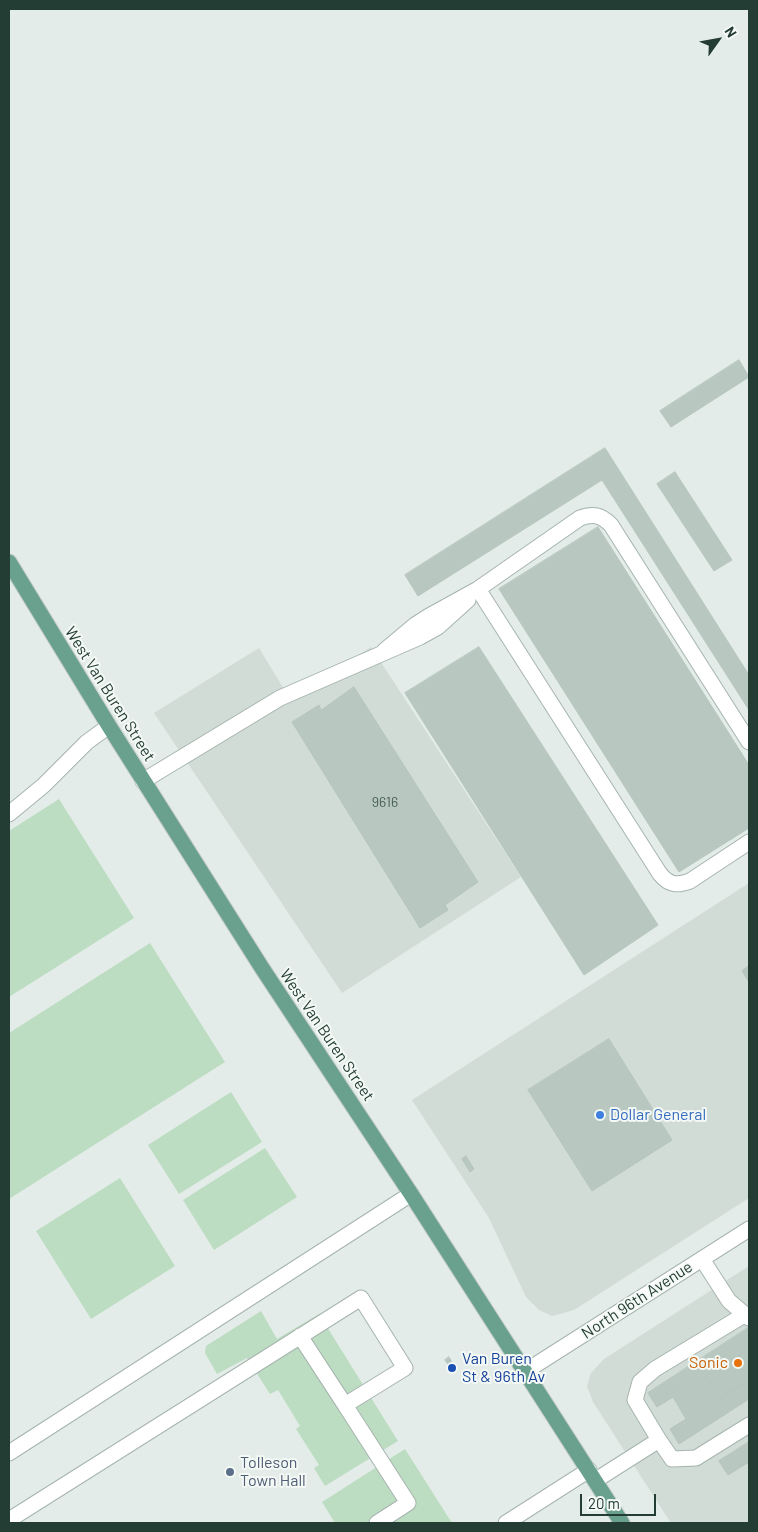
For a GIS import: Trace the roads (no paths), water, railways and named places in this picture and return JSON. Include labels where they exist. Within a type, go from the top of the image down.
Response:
[{"type":"main road","name":"West Van Buren Street","points":[[9,562],[108,726],[262,968],[526,1371],[621,1523]]},
{"type":"street","points":[[143,781],[280,698],[438,627],[478,589],[580,518],[588,515],[604,518],[611,525],[749,742]]},
{"type":"street","points":[[478,589],[666,882],[680,885],[690,881],[749,842]]},
{"type":"street","points":[[9,814],[44,784],[87,742],[108,726]]},
{"type":"street","points":[[9,1453],[411,1194]]},
{"type":"street","name":"North 96th Avenue","points":[[526,1371],[749,1229]]},
{"type":"street","points":[[702,1259],[729,1301],[747,1317],[655,1369],[640,1382],[635,1400],[672,1459],[696,1458],[749,1425]]},
{"type":"street","points":[[9,1520],[361,1298],[405,1368],[345,1405]]},
{"type":"street","points":[[300,1336],[408,1503],[377,1523]]},
{"type":"street","points":[[506,1523],[659,1440]]},
{"type":"place","name":"Dollar General","points":[[600,1115]]},
{"type":"place","name":"Sonic","points":[[738,1363]]},
{"type":"place","name":"Van Buren St & 96th Av","points":[[452,1368]]},
{"type":"place","name":"Tolleson Town Hall","points":[[230,1472]]}]
